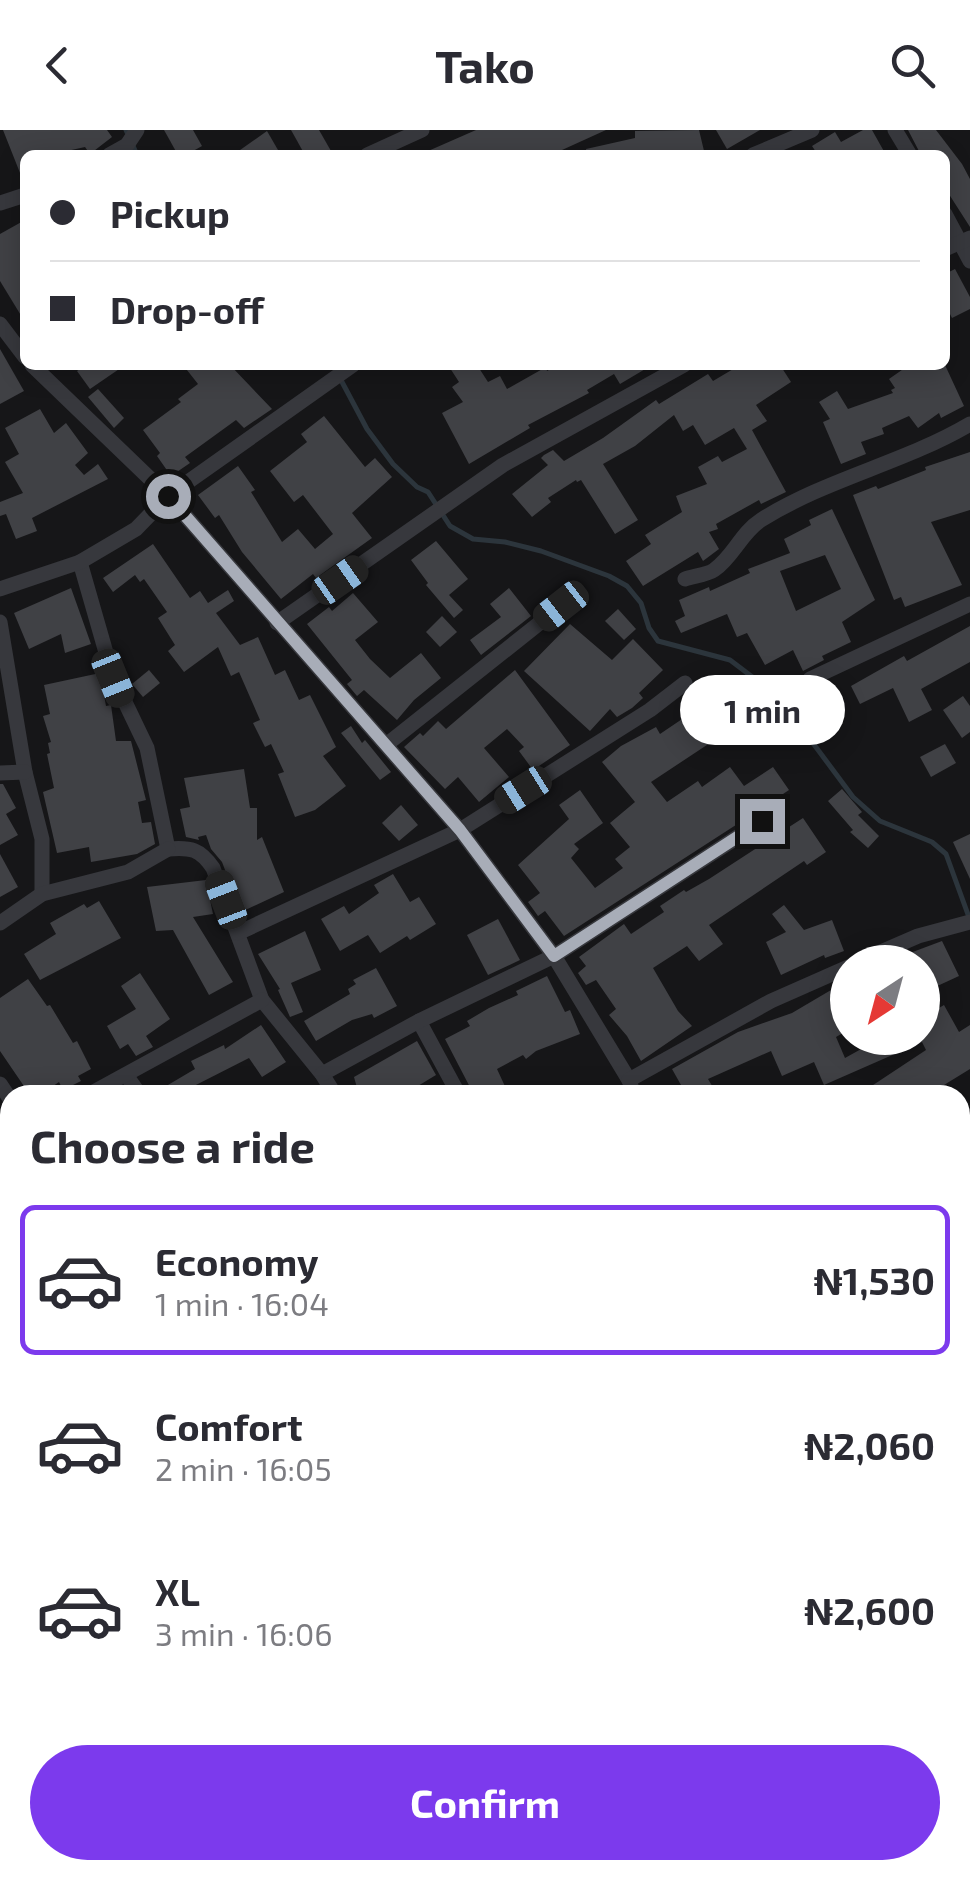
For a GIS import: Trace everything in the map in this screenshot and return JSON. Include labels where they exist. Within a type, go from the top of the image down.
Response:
[{"type":"street","points":[[118,150],[127,145],[137,130]]},
{"type":"street","points":[[378,150],[422,130]]},
{"type":"street","points":[[765,150],[812,130]]},
{"type":"street","points":[[950,220],[966,240],[970,261]]},
{"type":"street","points":[[2,330],[20,350]]},
{"type":"street","points":[[37,370],[168,496],[460,830],[554,956],[631,1085]]},
{"type":"street","points":[[0,589],[80,562],[136,529],[168,496],[346,370]]},
{"type":"street","points":[[278,623],[503,465],[675,370]]},
{"type":"street","points":[[685,579],[713,570],[745,531],[764,518],[970,424]]},
{"type":"street","points":[[80,562],[113,678],[147,748],[168,849]]},
{"type":"street","points":[[810,679],[970,604]]},
{"type":"street","points":[[386,745],[561,606]]},
{"type":"street","points":[[0,622],[25,772],[42,839],[42,894]]},
{"type":"street","points":[[238,933],[460,830],[650,710],[685,683]]},
{"type":"street","points":[[0,773],[25,772]]},
{"type":"street","points":[[322,1074],[554,956],[762,821]]},
{"type":"street","points":[[0,923],[42,894],[128,872],[168,849],[188,847],[203,853],[213,868],[262,1000],[329,1085]]},
{"type":"street","points":[[897,945],[970,922]]},
{"type":"street","points":[[635,1085],[770,1002],[830,975]]},
{"type":"street","points":[[107,1085],[262,1000]]},
{"type":"street","points":[[419,1022],[454,1085]]},
{"type":"street","points":[[126,1075],[133,1085]]},
{"type":"building","points":[[3,130],[107,130],[112,137],[95,150],[20,150],[20,173]]},
{"type":"building","points":[[164,130],[193,130],[202,146],[195,150],[175,150]]},
{"type":"building","points":[[291,130],[319,130],[330,150],[302,150]]},
{"type":"building","points":[[476,130],[606,130],[562,150],[430,150]]},
{"type":"building","points":[[699,130],[704,150],[586,150],[635,138],[635,131]]},
{"type":"building","points":[[716,130],[760,130],[727,149]]},
{"type":"building","points":[[863,130],[872,130],[883,150],[815,150],[812,146],[835,132],[841,142]]},
{"type":"building","points":[[908,130],[936,130],[962,164],[970,179],[970,227],[950,196],[950,150],[918,150]]},
{"type":"building","points":[[267,131],[278,150],[240,150]]},
{"type":"building","points":[[20,223],[20,314],[0,281],[0,234]]},
{"type":"building","points":[[955,269],[970,297],[970,309],[952,318],[950,314],[950,272]]},
{"type":"building","points":[[0,349],[24,391],[0,404]]},
{"type":"building","points":[[78,370],[118,370],[90,389]]},
{"type":"building","points":[[187,370],[235,370],[272,409],[244,428],[236,420],[185,457],[190,463],[171,476],[143,430],[198,384]]},
{"type":"building","points":[[451,370],[480,370],[488,382],[500,376],[507,389],[541,370],[644,370],[620,384],[614,374],[469,464],[442,413],[463,402],[452,387],[459,382]]},
{"type":"building","points":[[732,370],[783,370],[791,382],[756,405],[767,421],[752,430],[786,492],[761,504],[759,500],[716,524],[718,529],[709,532],[719,549],[703,561],[698,552],[643,586],[626,561],[651,544],[645,535],[682,512],[676,496],[707,484],[698,467],[718,456],[722,462],[747,449],[734,428],[705,445],[693,425],[683,431],[674,415],[635,446],[603,464],[638,520],[615,534],[581,480],[548,498],[551,502],[532,517],[512,494],[548,465],[541,458],[544,455],[553,450],[564,461],[656,400],[659,404],[708,374],[713,381]]},
{"type":"building","points":[[902,370],[947,370],[964,406],[941,418],[939,413],[918,428],[909,416],[882,428],[884,434],[861,442],[866,454],[841,464],[823,422],[830,419],[819,402],[837,391],[848,409],[893,393],[895,388],[889,379]]},
{"type":"building","points":[[98,389],[124,418],[114,428],[88,397]]},
{"type":"building","points":[[40,409],[54,433],[66,423],[88,453],[75,465],[84,475],[98,464],[108,479],[32,518],[37,531],[16,539],[6,514],[0,516],[0,502],[23,493],[5,462],[19,454],[5,428]]},
{"type":"building","points":[[324,416],[365,467],[375,458],[392,477],[352,513],[372,538],[281,599],[242,552],[219,515],[215,518],[198,495],[238,466],[282,542],[298,529],[315,549],[333,534],[303,495],[294,502],[270,471],[307,442],[301,434]]},
{"type":"building","points":[[970,452],[970,510],[931,522],[962,585],[905,607],[901,597],[894,600],[853,495]]},
{"type":"building","points":[[832,509],[875,600],[842,622],[851,642],[822,656],[824,660],[803,671],[793,650],[765,665],[747,633],[737,637],[727,614],[681,633],[675,621],[685,616],[679,600],[709,587],[710,591],[750,573],[748,569],[790,553],[784,539],[811,525],[809,520]],"holes":[[[825,555],[841,589],[796,611],[780,571]]]},
{"type":"building","points":[[436,541],[468,579],[449,595],[463,610],[454,618],[411,560]]},
{"type":"building","points":[[153,544],[190,598],[200,591],[208,603],[228,590],[234,601],[216,613],[240,645],[258,637],[275,675],[285,670],[299,700],[310,695],[336,747],[323,756],[346,786],[315,810],[295,817],[278,774],[284,772],[271,744],[265,747],[253,723],[260,720],[239,672],[231,676],[218,647],[184,672],[168,651],[175,645],[158,618],[167,612],[144,579],[140,582],[135,575],[113,592],[103,578]]},
{"type":"building","points":[[71,588],[91,644],[65,653],[61,634],[29,649],[14,613]]},
{"type":"building","points":[[509,588],[531,616],[481,655],[470,640],[501,617],[490,604]]},
{"type":"building","points":[[353,593],[378,622],[355,640],[370,659],[390,678],[421,653],[441,678],[397,720],[364,690],[357,696],[347,684],[352,680],[307,624],[329,607],[332,611]]},
{"type":"building","points":[[618,609],[636,629],[624,640],[605,621]]},
{"type":"building","points":[[442,616],[457,632],[440,647],[426,632]]},
{"type":"building","points":[[570,624],[612,660],[633,639],[663,670],[639,693],[643,698],[632,708],[617,717],[610,709],[590,731],[524,671]]},
{"type":"building","points":[[970,626],[970,662],[921,689],[932,710],[909,722],[893,688],[860,704],[851,686]]},
{"type":"building","points":[[149,670],[160,683],[143,697],[132,684]]},
{"type":"building","points":[[515,670],[570,745],[533,770],[519,751],[524,747],[507,729],[484,748],[509,777],[479,802],[458,777],[445,789],[404,747],[438,721],[446,729]]},
{"type":"building","points":[[100,673],[106,706],[111,705],[116,741],[131,741],[146,800],[138,802],[142,823],[151,822],[155,844],[137,854],[91,862],[89,847],[57,853],[43,792],[54,788],[47,754],[51,742],[43,716],[50,714],[44,685]]},
{"type":"building","points":[[741,675],[770,708],[750,725],[746,720],[723,741],[719,737],[651,782],[667,802],[698,781],[702,787],[730,767],[744,786],[773,767],[789,790],[783,794],[785,797],[564,936],[545,911],[538,916],[528,902],[540,893],[518,865],[569,819],[559,805],[580,790],[603,823],[574,844],[579,849],[571,858],[595,888],[623,868],[615,859],[630,847],[610,823],[635,802],[602,762],[621,746],[656,727],[660,734],[691,713],[693,717]]},
{"type":"building","points":[[963,696],[970,706],[970,732],[962,738],[943,710]]},
{"type":"building","points":[[351,726],[391,772],[380,780],[341,733]]},
{"type":"building","points":[[945,744],[956,763],[931,777],[920,757]]},
{"type":"building","points":[[244,769],[250,808],[257,808],[257,840],[262,837],[284,892],[241,912],[222,862],[206,835],[198,837],[199,840],[186,837],[180,809],[190,807],[184,778]]},
{"type":"building","points":[[0,784],[16,808],[6,814],[18,835],[0,845]]},
{"type":"building","points":[[842,789],[862,812],[858,815],[879,836],[868,848],[850,832],[853,830],[828,801]]},
{"type":"building","points":[[401,805],[418,825],[399,841],[382,823]]},
{"type":"building","points":[[803,818],[826,852],[807,865],[804,861],[709,925],[723,944],[699,961],[687,946],[653,968],[678,1011],[692,1026],[641,1061],[609,1015],[616,1009],[596,980],[586,985],[578,973],[586,966],[579,957],[624,924],[631,934],[664,912],[660,906]]},
{"type":"building","points":[[970,834],[970,879],[953,842]]},
{"type":"building","points":[[0,854],[18,887],[0,897]]},
{"type":"building","points":[[393,874],[410,902],[419,897],[436,924],[380,953],[368,935],[340,951],[321,919],[344,906],[349,914],[379,893],[374,885]]},
{"type":"building","points":[[206,880],[213,914],[193,917],[233,982],[209,995],[173,930],[156,931],[147,887]]},
{"type":"building","points":[[99,901],[121,938],[40,980],[24,954],[56,934],[50,923],[84,904],[87,908]]},
{"type":"building","points":[[784,905],[804,930],[832,920],[842,945],[830,945],[830,956],[824,955],[781,975],[766,942],[786,932],[772,914]]},
{"type":"building","points":[[498,919],[520,960],[488,975],[467,935]]},
{"type":"building","points":[[305,931],[321,970],[291,983],[303,1012],[290,1017],[280,989],[258,954]]},
{"type":"building","points":[[942,941],[959,976],[940,985],[940,945],[931,945]]},
{"type":"building","points":[[376,968],[397,1006],[374,1018],[372,1014],[352,1020],[316,1041],[304,1021],[350,994],[348,989],[356,984],[353,980]]},
{"type":"building","points":[[140,973],[170,1019],[146,1036],[153,1047],[136,1056],[128,1044],[120,1049],[107,1026],[136,1009],[121,986]]},
{"type":"building","points":[[547,976],[565,1012],[570,1010],[580,1034],[497,1069],[504,1085],[469,1085],[445,1039],[470,1026],[467,1021],[518,995],[516,991]]},
{"type":"building","points":[[28,979],[50,1005],[73,1043],[77,1041],[91,1069],[78,1076],[81,1081],[73,1085],[23,1085],[0,1051],[0,998]]},
{"type":"building","points":[[830,991],[830,1055],[892,1055],[824,1085],[814,1062],[782,1076],[771,1051],[708,1079],[712,1085],[681,1085],[672,1069],[738,1032],[792,1013]]},
{"type":"building","points":[[944,1005],[959,1032],[970,1025],[970,1069],[944,1085],[873,1085],[918,1055],[940,1055],[940,1007]]},
{"type":"building","points":[[261,1025],[286,1062],[262,1077],[249,1058],[196,1085],[168,1085],[195,1069],[191,1061],[224,1045],[225,1049]]},
{"type":"building","points":[[417,1041],[436,1075],[420,1085],[356,1085],[354,1077]]},
{"type":"waterway","points":[[126,130],[135,150]]},
{"type":"waterway","points":[[336,370],[367,429],[393,464],[428,492],[450,526],[473,539],[541,551],[609,576],[627,586],[641,603],[658,641],[730,660],[759,682],[801,727],[853,797],[880,821],[932,842],[946,854],[970,920]]},
{"type":"route","points":[[168,496],[460,830],[554,956],[762,821]]}]
